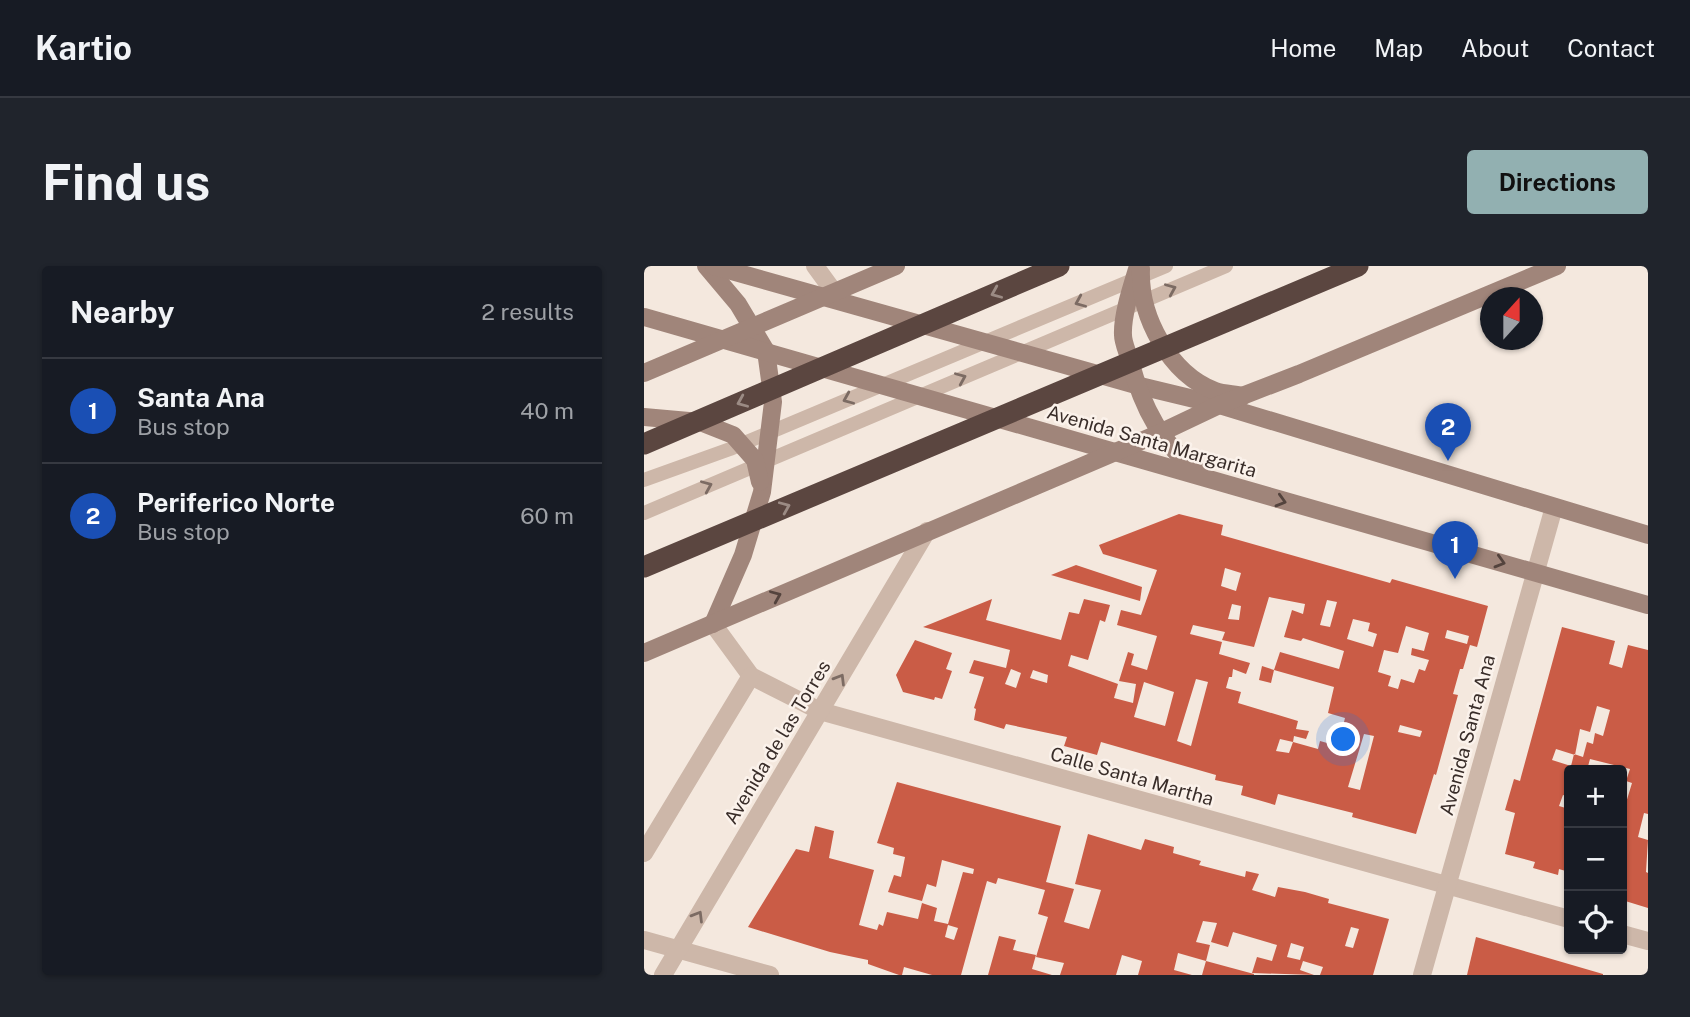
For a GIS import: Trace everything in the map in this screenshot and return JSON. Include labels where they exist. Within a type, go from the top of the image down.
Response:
[{"type":"highway","points":[[644,444],[1059,266]]},
{"type":"highway","points":[[644,567],[1358,266]]},
{"type":"main road","points":[[706,266],[738,304],[766,351],[774,402],[762,492],[743,555],[713,624]]},
{"type":"main road","points":[[714,266],[829,295],[1136,385],[1219,405],[1648,535]]},
{"type":"main road","points":[[644,373],[896,266]]},
{"type":"main road","points":[[1140,266],[1130,293],[1123,335],[1136,385],[1160,433],[1183,461],[1215,482]]},
{"type":"main road","points":[[1140,266],[1150,321],[1160,341],[1175,361],[1194,378],[1216,391],[1243,396]]},
{"type":"main road","points":[[644,653],[1160,433],[1219,405],[1557,266]]},
{"type":"main road","name":"Avenida Santa Margarita","points":[[644,317],[1648,605]]},
{"type":"main road","points":[[644,417],[700,422],[733,435],[755,460],[762,492]]},
{"type":"street","points":[[815,266],[829,295]]},
{"type":"street","name":"Avenida Santa Ana","points":[[1422,975],[1553,507]]},
{"type":"street","name":"Avenida de las Torres","points":[[663,975],[927,531]]},
{"type":"street","name":"Calle Santa Martha","points":[[713,624],[751,676],[820,711],[1564,918]]},
{"type":"street","points":[[644,853],[751,676]]},
{"type":"street","points":[[1627,935],[1648,941]]},
{"type":"street","points":[[644,940],[770,975]]},
{"type":"lane","points":[[644,480],[730,449],[1166,266]]},
{"type":"lane","points":[[644,513],[1226,266]]},
{"type":"building","points":[[1179,514],[1223,525],[1221,535],[1390,583],[1392,579],[1488,606],[1477,647],[1470,645],[1463,669],[1460,669],[1453,694],[1458,695],[1416,834],[1352,817],[1353,813],[1278,794],[1275,805],[1241,795],[1243,786],[1215,780],[1216,775],[1101,742],[1097,755],[1064,746],[1067,737],[1006,724],[1004,729],[974,720],[974,708],[984,677],[969,673],[974,660],[1006,668],[1010,650],[923,627],[992,599],[986,620],[1061,640],[1069,612],[1079,614],[1084,599],[1110,605],[1105,622],[1100,620],[1088,660],[1071,655],[1068,666],[1118,684],[1114,698],[1133,703],[1136,684],[1119,681],[1128,652],[1134,654],[1131,665],[1147,670],[1157,636],[1117,625],[1121,610],[1141,615],[1157,570],[1103,554],[1099,545]],"holes":[[[1225,568],[1241,573],[1236,591],[1221,586]],[[1269,597],[1305,604],[1303,614],[1292,610],[1284,637],[1301,641],[1303,638],[1344,651],[1339,669],[1280,652],[1274,670],[1334,687],[1328,713],[1345,718],[1338,746],[1320,741],[1318,749],[1293,742],[1294,736],[1306,739],[1309,731],[1296,729],[1298,721],[1238,703],[1241,692],[1226,688],[1229,677],[1232,677],[1233,669],[1246,674],[1250,663],[1219,654],[1222,642],[1190,634],[1193,625],[1225,632],[1222,640],[1254,647]],[[1327,600],[1337,602],[1330,627],[1320,625]],[[1232,604],[1241,606],[1239,620],[1228,619]],[[1353,619],[1370,623],[1368,631],[1377,634],[1373,647],[1347,639]],[[1406,626],[1429,633],[1424,651],[1412,648],[1411,655],[1429,660],[1425,671],[1419,669],[1414,683],[1401,679],[1398,689],[1388,686],[1391,676],[1378,672],[1384,650],[1398,653]],[[1447,630],[1469,636],[1467,644],[1445,638]],[[1011,669],[1021,673],[1016,688],[1005,684]],[[1033,670],[1048,675],[1047,683],[1030,678]],[[1196,679],[1208,682],[1191,746],[1177,741]],[[1144,682],[1174,692],[1165,726],[1134,717]],[[1400,725],[1422,731],[1420,737],[1398,732]],[[1364,734],[1374,736],[1360,790],[1348,787]],[[1280,739],[1293,742],[1289,753],[1276,751]]]},
{"type":"building","points":[[1076,565],[1142,587],[1140,601],[1051,575]]},
{"type":"building","points":[[1562,627],[1615,641],[1609,664],[1622,668],[1628,645],[1648,650],[1648,814],[1644,813],[1638,837],[1648,840],[1648,908],[1627,902],[1627,800],[1632,783],[1627,781],[1630,769],[1627,765],[1590,759],[1588,765],[1571,765],[1574,755],[1556,749],[1552,760],[1568,765],[1564,765],[1564,795],[1559,806],[1564,808],[1564,870],[1559,869],[1558,875],[1533,868],[1535,862],[1505,854],[1515,813],[1505,810],[1514,779],[1520,781]],"holes":[[[1597,706],[1610,710],[1603,736],[1595,733],[1593,744],[1587,742],[1583,757],[1575,754],[1580,729],[1590,732]]]},
{"type":"building","points":[[915,640],[952,653],[946,669],[952,671],[942,699],[935,697],[934,700],[903,692],[896,675]]},
{"type":"building","points":[[1262,666],[1274,670],[1271,683],[1259,680]]},
{"type":"building","points":[[897,782],[1061,826],[1046,882],[1074,889],[1064,922],[1089,929],[1101,890],[1075,884],[1088,834],[1141,850],[1145,839],[1174,847],[1173,853],[1201,861],[1199,865],[1245,877],[1246,871],[1259,874],[1252,890],[1275,897],[1278,887],[1305,892],[1329,899],[1328,903],[1389,919],[1373,975],[1320,975],[1323,967],[1303,961],[1300,970],[1314,975],[1252,973],[1257,957],[1272,961],[1277,945],[1233,932],[1228,947],[1211,942],[1217,923],[1203,921],[1196,942],[1210,945],[1206,961],[1178,953],[1174,970],[1192,975],[1138,975],[1142,961],[1122,955],[1116,975],[1060,975],[1064,963],[1036,957],[1048,917],[1038,914],[1045,890],[998,878],[996,884],[987,881],[961,975],[932,975],[904,967],[902,975],[899,975],[868,964],[868,960],[830,952],[748,927],[796,849],[809,852],[815,826],[834,831],[829,858],[874,870],[859,925],[877,930],[879,924],[883,926],[887,912],[918,919],[922,903],[937,908],[934,921],[948,924],[963,872],[973,874],[974,869],[942,860],[936,887],[927,884],[922,901],[888,892],[894,875],[901,877],[905,857],[893,854],[894,848],[877,843]],"holes":[[[948,925],[958,928],[954,940],[945,937]],[[1351,927],[1359,929],[1353,948],[1345,946]],[[1291,943],[1304,947],[1300,960],[1287,957]]]},
{"type":"building","points":[[999,936],[1016,940],[1013,950],[1036,955],[1032,969],[1052,975],[988,975]]},
{"type":"building","points":[[1476,937],[1603,974],[1603,975],[1467,975]]},
{"type":"building","points":[[1206,961],[1254,974],[1254,975],[1202,975]]},
{"type":"place","name":"Periferico Norte","points":[[1448,461]]},
{"type":"place","name":"Santa Ana","points":[[1455,579]]}]
